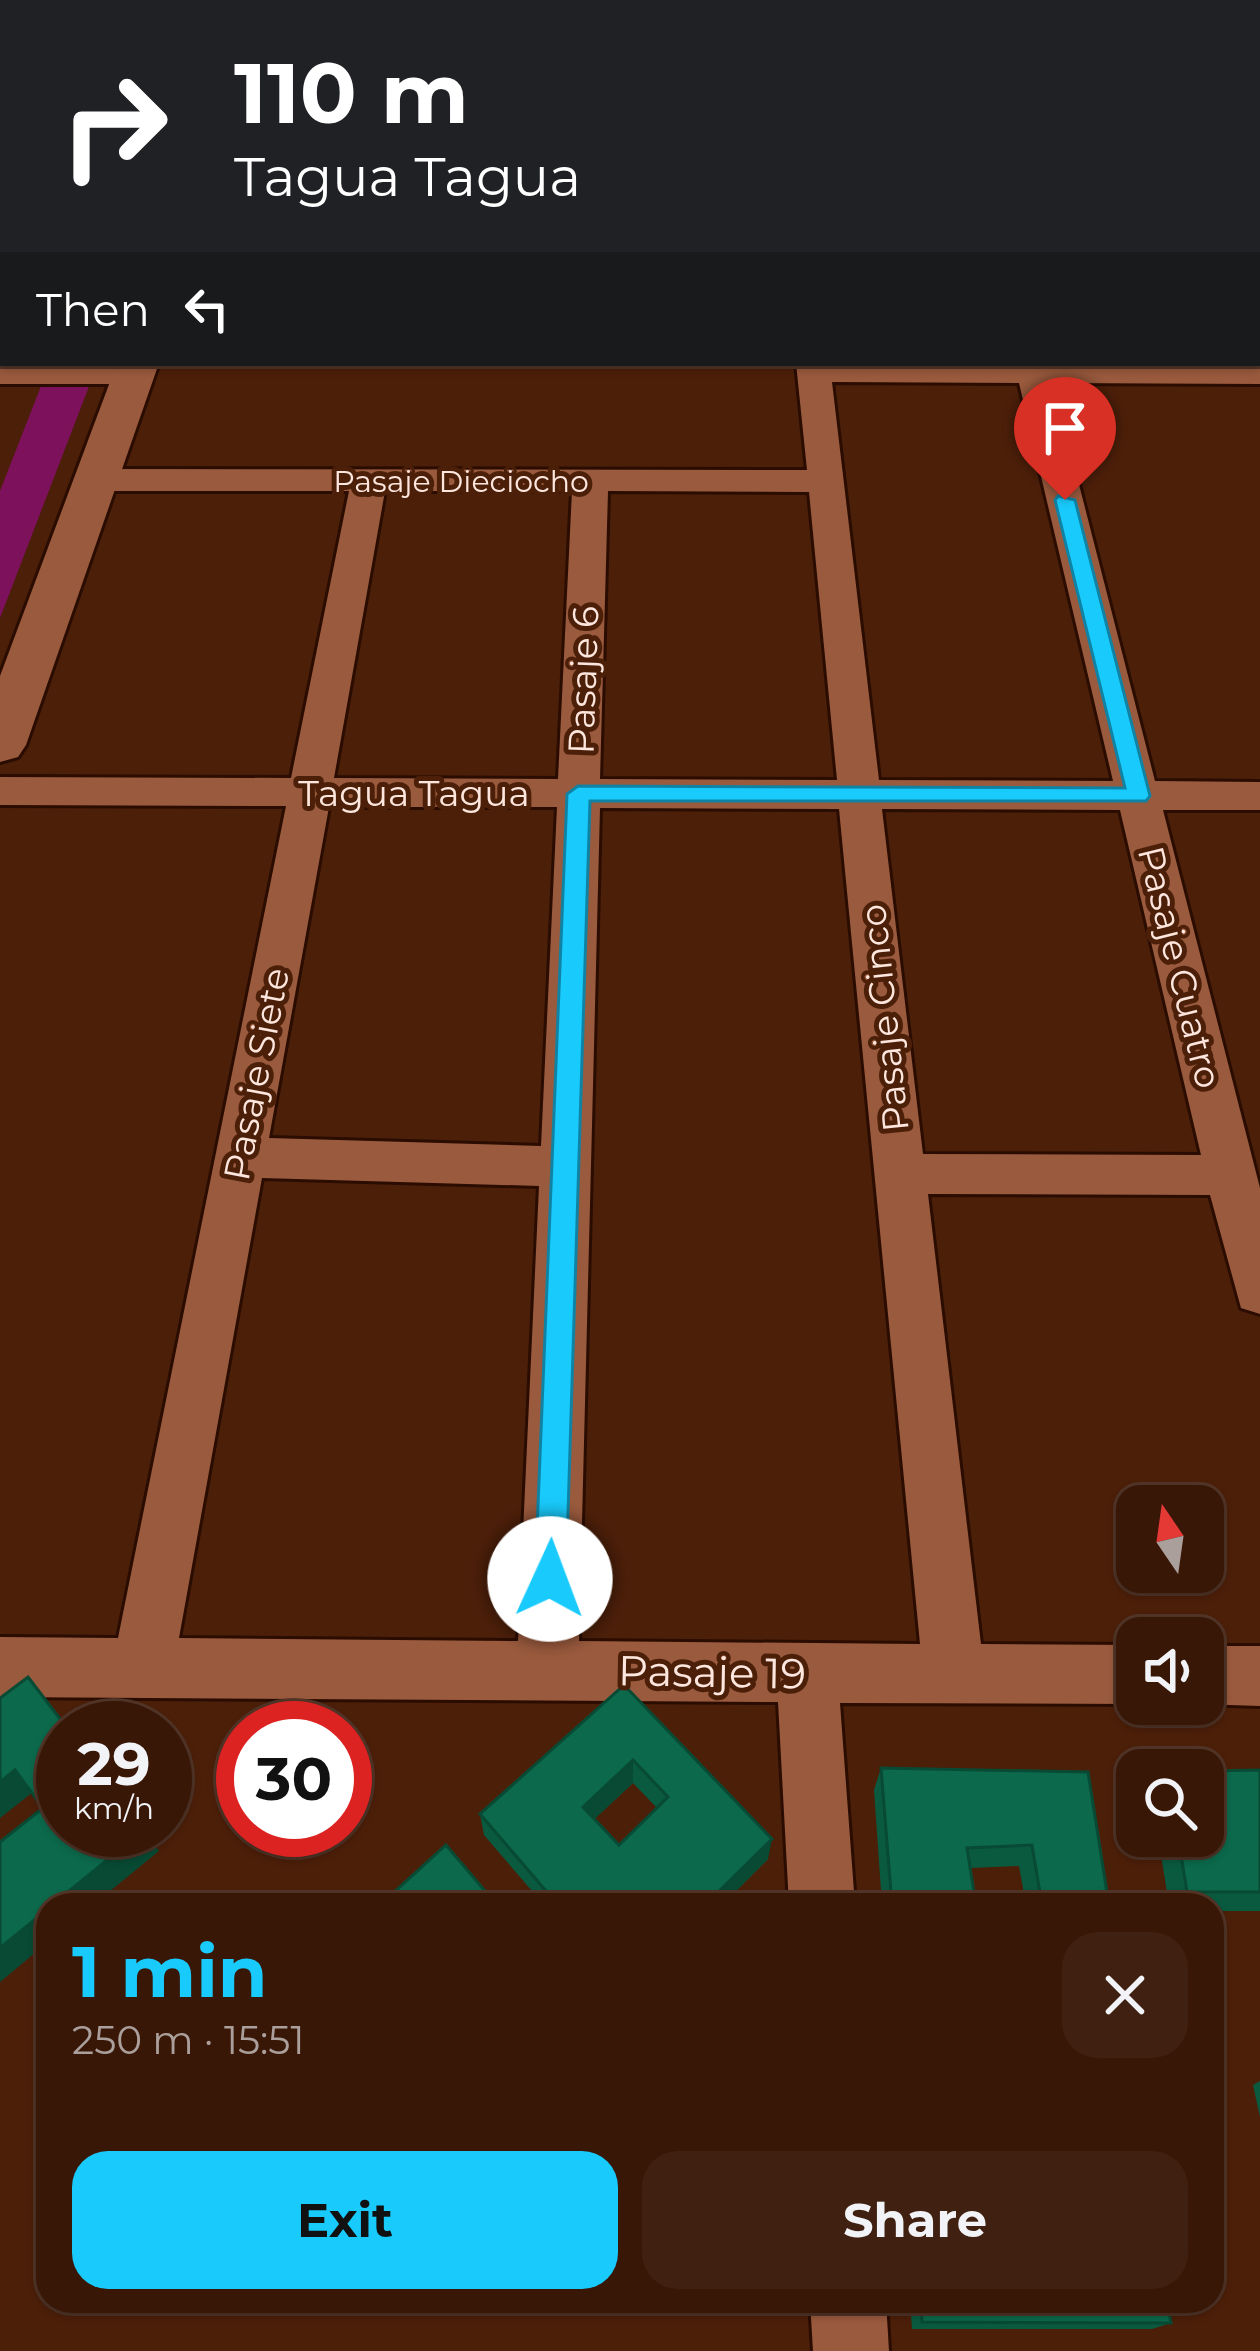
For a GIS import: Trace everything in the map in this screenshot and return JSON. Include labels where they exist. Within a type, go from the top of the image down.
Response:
[{"type":"street","points":[[813,368],[1258,372]]},
{"type":"street","name":"Pasaje Cinco","points":[[813,368],[954,1673]]},
{"type":"street","name":"Pasaje Cuatro","points":[[1033,368],[1260,1292]]},
{"type":"street","points":[[0,374],[136,369],[0,745]]},
{"type":"street","name":"Pasaje Dieciocho","points":[[95,481],[826,481]]},
{"type":"street","name":"Pasaje Siete","points":[[143,1668],[368,481]]},
{"type":"street","name":"Pasaje 6","points":[[548,1670],[590,481]]},
{"type":"street","name":"Tagua Tagua","points":[[0,791],[1260,796]]},
{"type":"street","points":[[240,1157],[565,1168]]},
{"type":"street","points":[[900,1174],[1231,1175]]},
{"type":"street","name":"Pasaje 19","points":[[0,1667],[1116,1675]]},
{"type":"street","points":[[808,1673],[822,1893]]},
{"type":"street","points":[[1224,1676],[1260,1676]]},
{"type":"street","points":[[849,2313],[851,2351]]},
{"type":"shaded area","points":[[49,366],[97,366],[0,618],[0,491]]},
{"type":"building","points":[[28,1677],[46,1701],[36,1701],[36,1798],[15,1770],[0,1782],[0,1698]]},
{"type":"building","points":[[624,1685],[772,1839],[717,1893],[548,1893],[480,1814]],"holes":[[[633,1760],[668,1797],[619,1845],[583,1807]]]},
{"type":"building","points":[[881,1768],[1088,1772],[1107,1893],[1040,1893],[1032,1845],[967,1848],[974,1893],[891,1893]]},
{"type":"building","points":[[1260,1770],[1260,1892],[1187,1892],[1181,1857],[1224,1857],[1224,1771]]},
{"type":"building","points":[[36,1814],[36,1857],[111,1857],[67,1893],[36,1893],[36,1919],[0,1948],[0,1842]]},
{"type":"building","points":[[446,1845],[487,1893],[393,1893]]},
{"type":"building","points":[[922,2313],[1169,2313],[1171,2323],[922,2322]]},
{"type":"route","points":[[550,1579],[578,794],[1138,796],[1065,500]]}]
